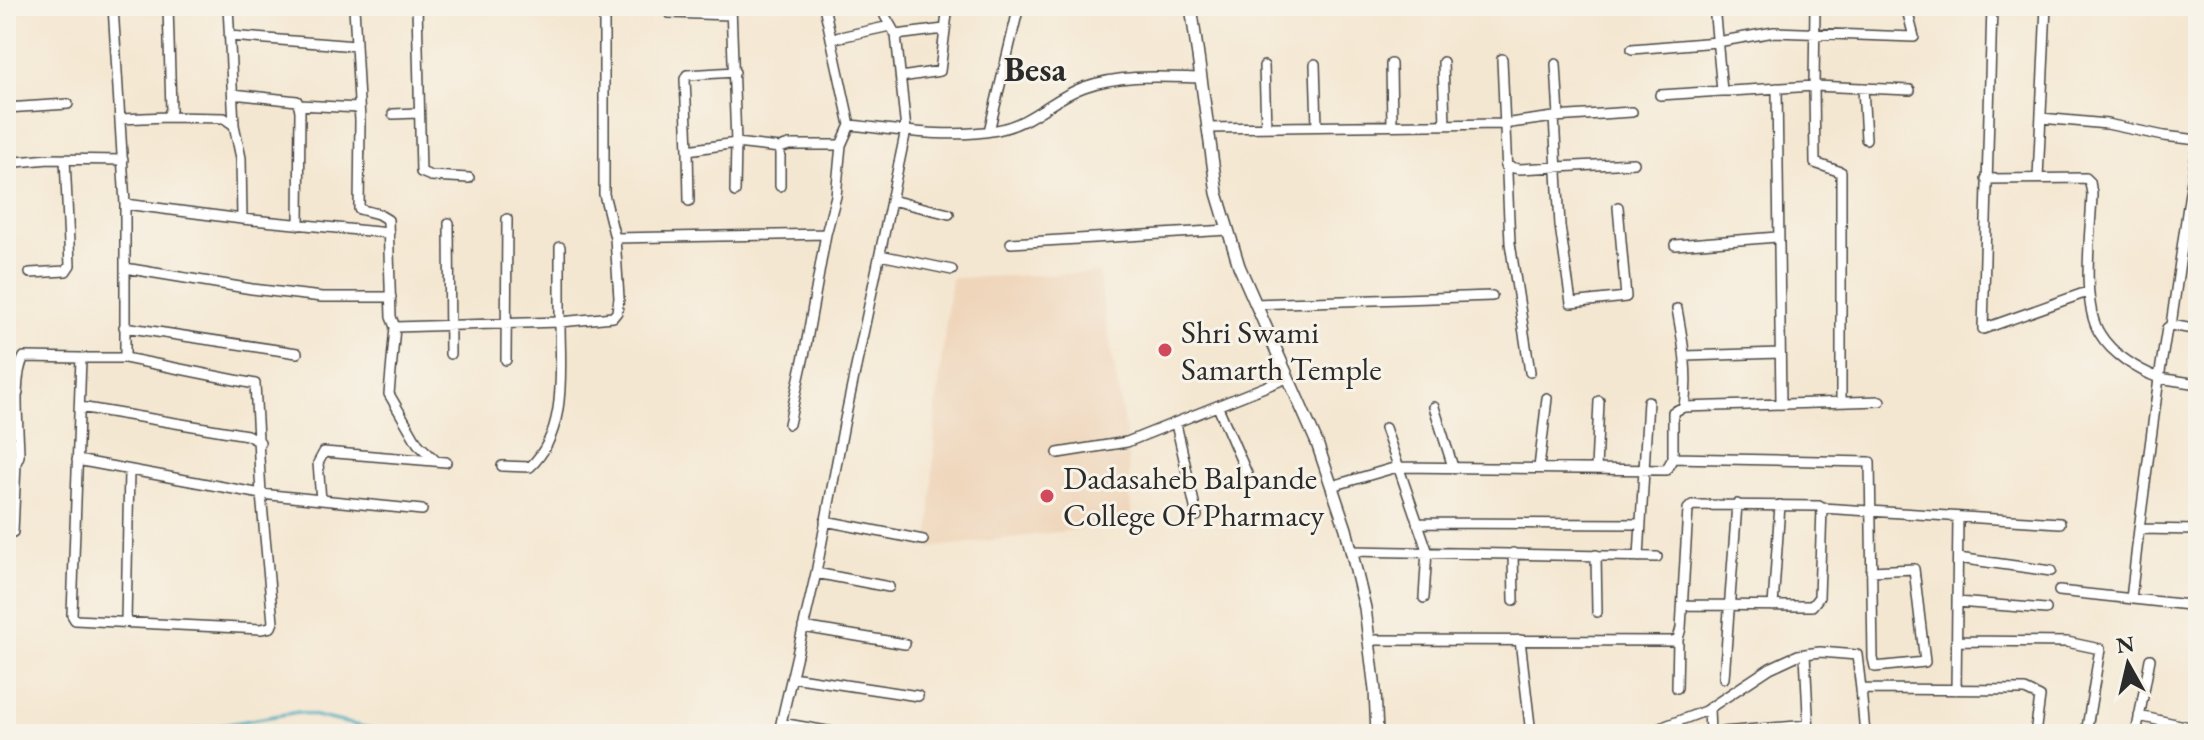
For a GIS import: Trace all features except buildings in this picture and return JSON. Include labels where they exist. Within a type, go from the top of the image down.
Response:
[{"type":"street","points":[[113,6],[125,204],[125,358]]},
{"type":"street","points":[[167,117],[171,110],[168,6]]},
{"type":"street","points":[[228,6],[234,125],[241,158],[242,219]]},
{"type":"street","points":[[321,500],[318,463],[324,452],[441,461],[418,444],[389,394],[395,327],[391,317],[388,220],[359,209],[359,108],[354,6]]},
{"type":"street","points":[[417,6],[421,172],[431,176],[469,178]]},
{"type":"street","points":[[395,327],[560,322],[613,317],[617,312],[615,238],[604,194],[604,6]]},
{"type":"street","points":[[789,424],[836,196],[841,145],[850,125],[824,6]]},
{"type":"street","points":[[844,734],[781,723],[816,573],[906,130],[901,77],[885,6]]},
{"type":"street","points":[[901,77],[940,71],[948,6]]},
{"type":"street","points":[[989,131],[1019,6]]},
{"type":"street","points":[[1191,6],[1217,193],[1239,266],[1317,443],[1332,486],[1365,608],[1377,734]]},
{"type":"street","points":[[1714,6],[1722,91]]},
{"type":"street","points":[[1815,6],[1815,163],[1841,172],[1841,402]]},
{"type":"street","points":[[1632,49],[1717,42],[1774,32],[1914,37],[1906,6]]},
{"type":"street","points":[[1992,6],[1983,329],[2087,292]]},
{"type":"street","points":[[2038,178],[2046,6]]},
{"type":"street","points":[[669,13],[731,11],[735,72],[735,192]]},
{"type":"street","points":[[831,39],[893,31],[944,29]]},
{"type":"street","points":[[229,36],[356,46]]},
{"type":"street","points":[[1502,59],[1510,243],[1530,372]]},
{"type":"street","points":[[1443,62],[1445,125]]},
{"type":"street","points":[[1315,64],[1317,126]]},
{"type":"street","points":[[1391,64],[1392,125]]},
{"type":"street","points":[[1556,64],[1560,226],[1571,303],[1626,297],[1618,207]]},
{"type":"street","points":[[1264,66],[1266,127]]},
{"type":"street","points":[[689,201],[685,79],[687,75],[735,72]]},
{"type":"street","points":[[850,125],[967,134],[1030,121],[1053,103],[1083,88],[1111,80],[1200,78]]},
{"type":"street","points":[[1660,95],[1814,86],[1910,90]]},
{"type":"street","points":[[1777,88],[1781,404]]},
{"type":"street","points":[[1863,88],[1866,139]]},
{"type":"street","points":[[233,94],[294,100],[299,105],[359,108]]},
{"type":"street","points":[[6,108],[68,104]]},
{"type":"street","points":[[299,105],[299,225]]},
{"type":"street","points":[[1207,128],[1503,124],[1632,112]]},
{"type":"street","points":[[393,114],[418,113]]},
{"type":"street","points":[[120,119],[224,118],[234,125]]},
{"type":"street","points":[[2041,118],[2107,124],[2198,142],[2193,199],[2159,378],[2131,599]]},
{"type":"street","points":[[6,132],[8,162],[123,160]]},
{"type":"street","points":[[688,150],[736,143],[780,148],[789,145],[841,145]]},
{"type":"street","points":[[780,148],[780,186]]},
{"type":"street","points":[[30,273],[66,271],[70,265],[65,159]]},
{"type":"street","points":[[1505,166],[1519,169],[1634,163]]},
{"type":"street","points":[[1986,179],[2086,178],[2092,194],[2087,292],[2100,334],[2134,368],[2159,378],[2198,384]]},
{"type":"street","points":[[891,200],[949,214]]},
{"type":"street","points":[[125,204],[389,233]]},
{"type":"street","points":[[506,360],[507,219]]},
{"type":"street","points":[[449,223],[450,354]]},
{"type":"street","points":[[1011,243],[1228,230]]},
{"type":"street","points":[[615,238],[826,234]]},
{"type":"street","points":[[1675,245],[1777,237]]},
{"type":"street","points":[[502,466],[530,467],[550,440],[561,383],[560,247]]},
{"type":"street","points":[[880,255],[952,270]]},
{"type":"street","points":[[125,268],[322,297],[391,297]]},
{"type":"street","points":[[1255,304],[1492,296]]},
{"type":"street","points":[[1677,309],[1685,356],[1687,386],[1684,407]]},
{"type":"street","points":[[2171,325],[2198,330]]},
{"type":"street","points":[[124,327],[297,353]]},
{"type":"street","points":[[1685,356],[1780,353]]},
{"type":"street","points":[[13,532],[16,463],[19,456],[18,393],[24,357],[125,358],[255,384],[273,622],[271,627],[261,629],[75,620],[72,615],[81,358]]},
{"type":"street","points":[[1058,453],[1127,442],[1287,378]]},
{"type":"street","points":[[6,394],[18,393]]},
{"type":"street","points":[[1539,468],[1547,398]]},
{"type":"street","points":[[1596,469],[1599,401]]},
{"type":"street","points":[[1639,557],[1648,401]]},
{"type":"street","points":[[1332,486],[1399,467],[1666,470],[1673,458],[1673,412],[1684,407],[1880,401]]},
{"type":"street","points":[[80,407],[247,435],[260,442]]},
{"type":"street","points":[[1218,407],[1251,483]]},
{"type":"street","points":[[1434,407],[1453,467]]},
{"type":"street","points":[[1176,424],[1197,516]]},
{"type":"street","points":[[1385,428],[1427,550],[1424,598]]},
{"type":"street","points":[[1673,458],[1870,462],[1871,571],[1873,658],[1875,667],[1925,662],[1914,569],[1871,571]]},
{"type":"street","points":[[77,460],[261,494],[422,510]]},
{"type":"street","points":[[126,622],[129,470]]},
{"type":"street","points":[[1677,688],[1688,509],[1695,504],[1780,505],[2060,523]]},
{"type":"street","points":[[1724,678],[1737,504]]},
{"type":"street","points":[[1773,606],[1780,505]]},
{"type":"street","points":[[1683,605],[1812,606],[1819,597],[1822,508]]},
{"type":"street","points":[[1956,690],[1958,517]]},
{"type":"street","points":[[825,521],[923,540]]},
{"type":"street","points":[[1417,523],[1641,524]]},
{"type":"street","points":[[2139,529],[2198,530]]},
{"type":"street","points":[[1351,551],[1427,550],[1657,557]]},
{"type":"street","points":[[1513,553],[1514,600]]},
{"type":"street","points":[[1596,555],[1597,612]]},
{"type":"street","points":[[1958,558],[2051,571]]},
{"type":"street","points":[[816,573],[889,587]]},
{"type":"street","points":[[2059,591],[2198,606]]},
{"type":"street","points":[[1957,602],[2046,609]]},
{"type":"street","points":[[803,627],[905,644]]},
{"type":"street","points":[[1368,640],[1678,639]]},
{"type":"street","points":[[1520,640],[1531,734]]},
{"type":"street","points":[[1957,641],[2067,642],[2100,649],[2086,734]]},
{"type":"street","points":[[1644,734],[1709,708],[1770,668],[1805,654],[1820,652],[1873,658]]},
{"type":"street","points":[[1709,708],[1710,733],[1809,729],[1805,654]]},
{"type":"street","points":[[1857,655],[1865,734]]},
{"type":"street","points":[[2136,734],[2150,659]]},
{"type":"street","points":[[792,677],[918,696]]},
{"type":"street","points":[[1861,689],[2025,690],[2040,697],[2035,734]]},
{"type":"street","points":[[2139,716],[2198,729]]},
{"type":"shaded area","points":[[1098,273],[1127,442],[1132,523],[929,548],[936,409],[951,278]]},
{"type":"waterway","points":[[169,734],[298,712],[395,734]]},
{"type":"place","name":"Shri Swami Samarth Temple","points":[[1165,350]]},
{"type":"place","name":"Dadasaheb Balpande College Of Pharmacy","points":[[1047,496]]},
{"type":"district","name":"Besa","points":[[1035,69]]}]
